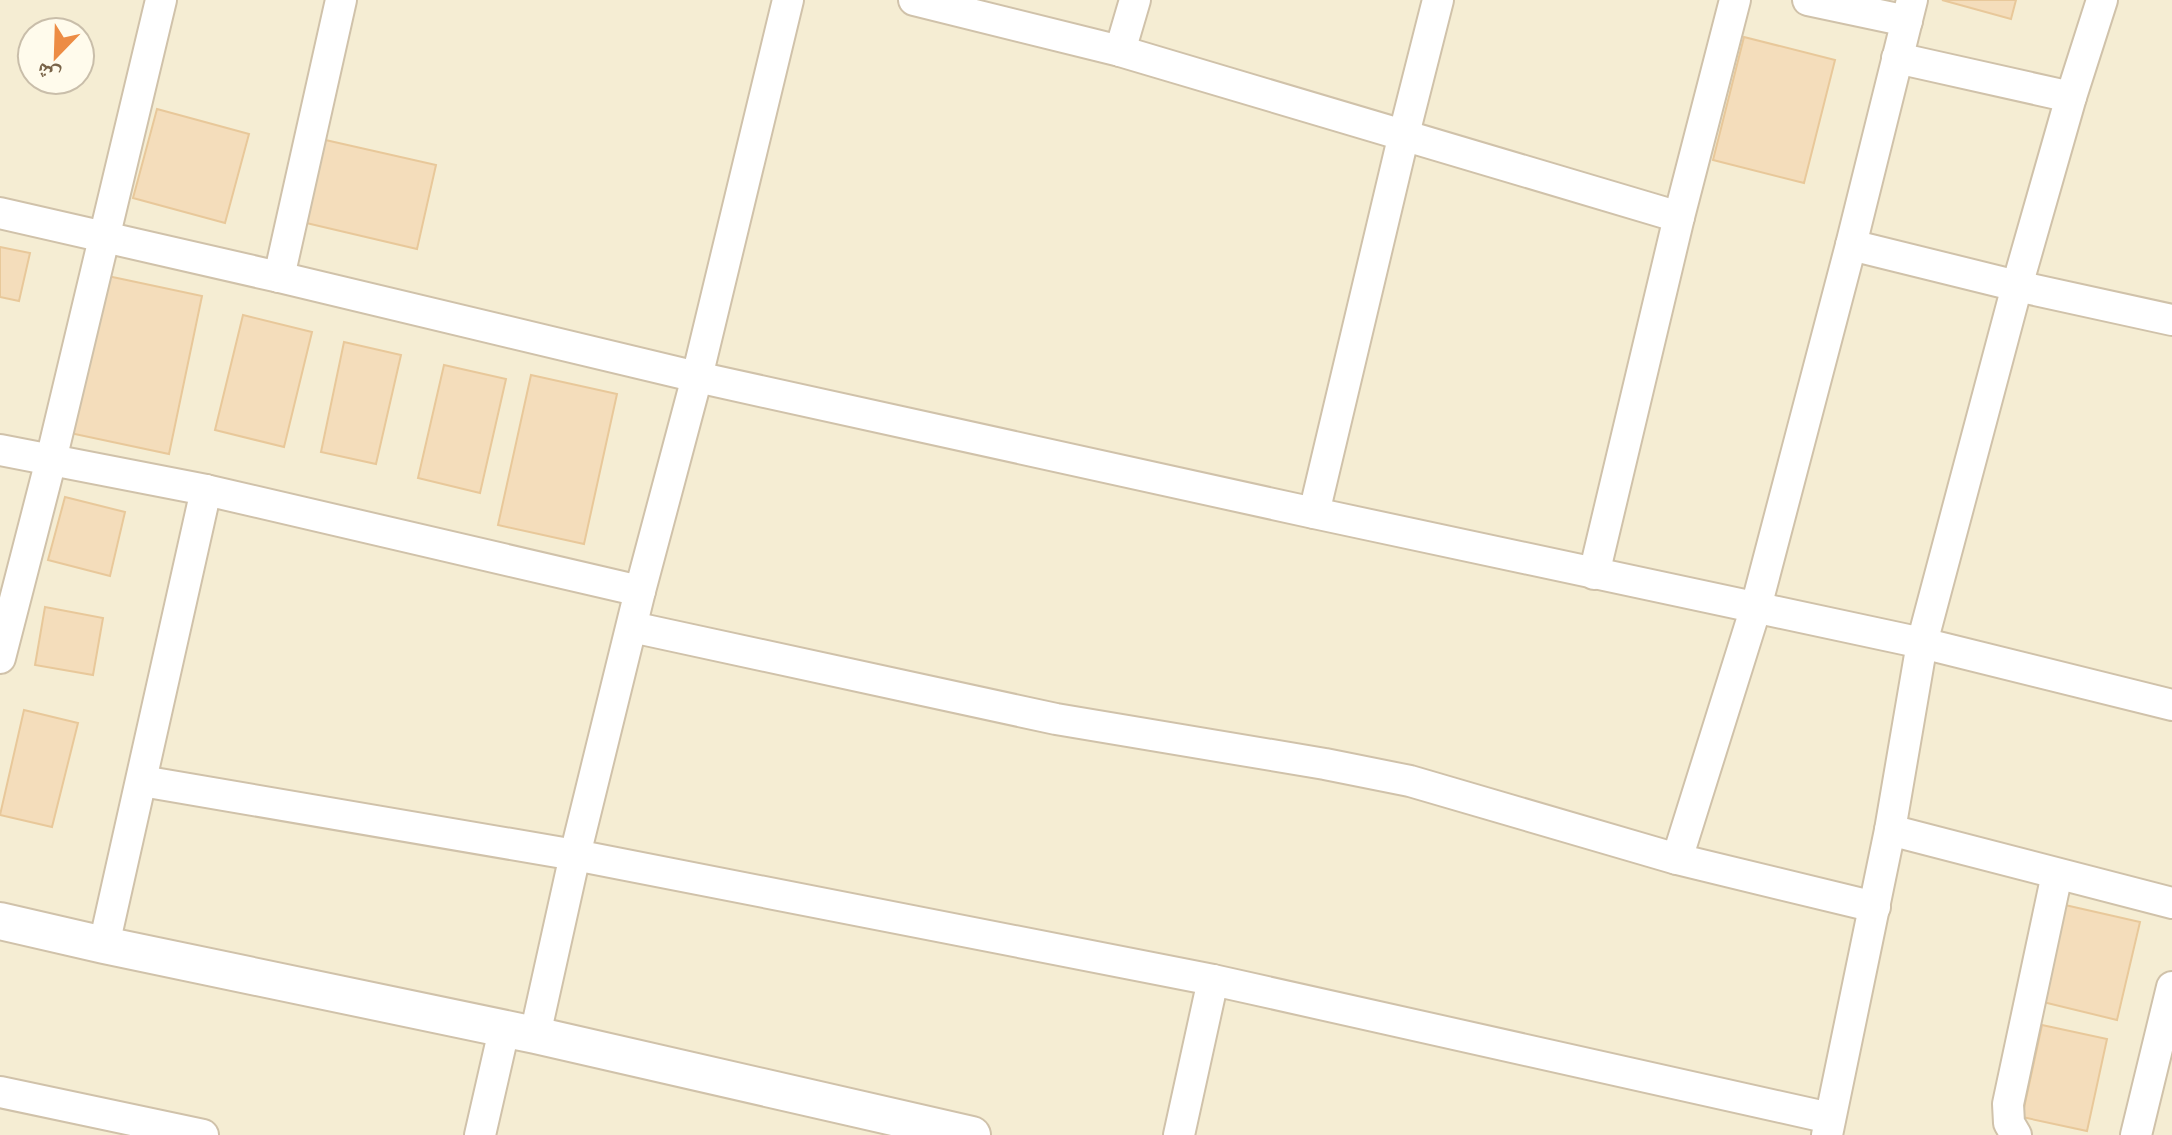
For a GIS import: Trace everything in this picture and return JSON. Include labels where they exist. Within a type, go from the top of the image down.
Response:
[{"type":"street","points":[[0,658],[8,597],[51,460],[161,0]]},
{"type":"street","points":[[279,277],[341,0]]},
{"type":"street","points":[[480,1135],[520,1033],[575,855],[697,377],[788,0]]},
{"type":"street","points":[[914,0],[1120,51],[1679,217]]},
{"type":"street","points":[[1120,51],[1135,0]]},
{"type":"street","points":[[1314,513],[1438,0]]},
{"type":"street","points":[[1594,574],[1679,217],[1735,0]]},
{"type":"street","points":[[1677,859],[1756,607],[1910,10],[1808,0]]},
{"type":"street","points":[[142,781],[575,855],[1213,980],[1829,1126],[1890,830],[1922,643],[2017,286],[2102,0]]},
{"type":"street","points":[[1897,58],[2071,97]]},
{"type":"street","points":[[0,213],[697,377],[1922,643],[2172,705]]},
{"type":"street","points":[[1851,245],[2172,320]]},
{"type":"street","points":[[0,450],[206,490],[640,591]]},
{"type":"street","points":[[104,945],[206,490]]},
{"type":"street","points":[[632,627],[1056,719],[1410,781],[1677,859],[1875,907]]},
{"type":"street","points":[[1890,830],[2172,903]]},
{"type":"street","points":[[2016,1135],[2009,1123],[2008,1104],[2057,874]]},
{"type":"street","points":[[2,929],[104,945],[520,1033],[972,1135]]},
{"type":"street","points":[[1179,1135],[1213,980]]},
{"type":"street","points":[[2136,1135],[2172,987]]},
{"type":"street","points":[[0,1092],[203,1135]]},
{"type":"shaded area","points":[[0,0],[2172,0],[2172,1135],[0,1135]]},
{"type":"building","points":[[1942,0],[2016,0],[2011,19]]},
{"type":"building","points":[[1744,37],[1835,60],[1804,183],[1713,160]]},
{"type":"building","points":[[157,109],[249,134],[225,223],[133,198]]},
{"type":"building","points":[[321,139],[436,165],[417,249],[302,222]]},
{"type":"building","points":[[0,247],[30,253],[19,301],[0,297]]},
{"type":"building","points":[[103,275],[202,296],[169,454],[70,433]]},
{"type":"building","points":[[243,315],[312,332],[284,447],[215,430]]},
{"type":"building","points":[[344,342],[401,355],[376,464],[321,452]]},
{"type":"building","points":[[444,365],[506,379],[480,493],[418,478]]},
{"type":"building","points":[[531,375],[617,394],[584,544],[498,525]]},
{"type":"building","points":[[65,497],[125,512],[110,576],[48,560]]},
{"type":"building","points":[[45,607],[103,618],[93,675],[35,665]]},
{"type":"building","points":[[24,710],[78,723],[52,827],[0,815]]},
{"type":"building","points":[[2065,905],[2140,922],[2117,1020],[2043,1002]]},
{"type":"building","points":[[2042,1025],[2107,1039],[2087,1131],[2022,1117]]}]
